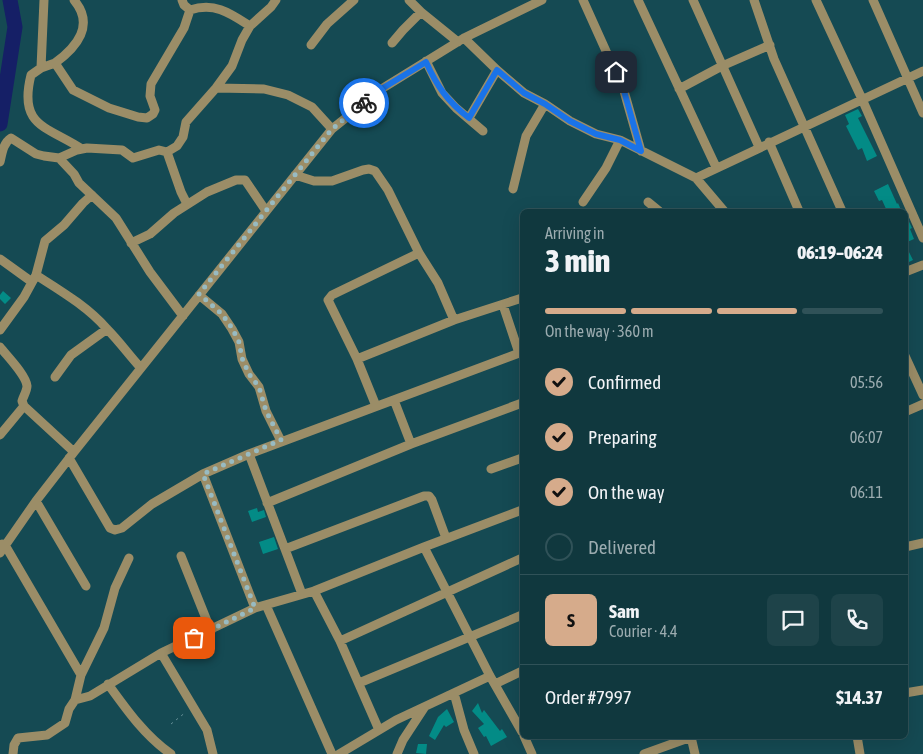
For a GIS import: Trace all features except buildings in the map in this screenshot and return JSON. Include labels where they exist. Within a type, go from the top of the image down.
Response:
[{"type":"street","points":[[42,68],[44,0]]},
{"type":"street","points":[[74,0],[83,14],[83,25],[77,43],[55,63],[31,74],[28,88],[29,106],[33,118],[41,126],[82,149]]},
{"type":"street","points":[[182,0],[184,5],[190,10]]},
{"type":"street","points":[[0,162],[4,147],[8,139],[11,138],[36,154],[59,158],[82,149],[122,150],[133,158],[159,150],[167,152],[177,146],[183,137],[186,122],[216,88],[232,66],[242,40],[250,26],[276,0]]},
{"type":"street","points":[[311,45],[327,24],[354,0]]},
{"type":"street","points":[[81,675],[2,547],[140,367],[332,129],[383,88],[461,40],[542,0]]},
{"type":"street","points":[[583,0],[624,91],[641,151]]},
{"type":"street","points":[[638,0],[716,168]]},
{"type":"street","points":[[693,0],[759,147]]},
{"type":"street","points":[[754,0],[774,60],[841,209]]},
{"type":"street","points":[[816,0],[923,238]]},
{"type":"street","points":[[873,0],[923,113]]},
{"type":"street","points":[[412,1],[421,12],[461,40],[524,93],[545,104],[570,121],[596,134],[620,140],[696,178],[722,209]]},
{"type":"street","points":[[190,10],[211,6],[231,13],[250,26]]},
{"type":"street","points":[[55,63],[73,90],[109,108],[147,118],[155,110],[150,96],[151,84],[184,28],[190,10]]},
{"type":"street","points":[[392,43],[421,12]]},
{"type":"street","points":[[679,89],[722,66],[770,45]]},
{"type":"street","points":[[426,62],[442,93],[483,131]]},
{"type":"street","points":[[469,118],[497,70]]},
{"type":"street","points":[[696,178],[923,70]]},
{"type":"street","points":[[216,88],[264,89],[288,95],[312,108],[332,129]]},
{"type":"street","points":[[512,189],[526,136],[545,104]]},
{"type":"street","points":[[583,202],[606,168],[620,140]]},
{"type":"street","points":[[769,142],[798,209]]},
{"type":"street","points":[[167,152],[187,204]]},
{"type":"street","points":[[59,158],[74,174],[79,183],[116,218],[131,243],[183,316]]},
{"type":"street","points":[[295,175],[314,182],[332,181],[363,170],[375,171],[388,190],[419,253],[438,283],[454,320]]},
{"type":"street","points":[[131,243],[150,234],[174,212],[207,192],[240,179],[245,180],[266,210]]},
{"type":"street","points":[[0,330],[24,297],[34,279],[45,241],[64,225],[92,195]]},
{"type":"street","points":[[648,202],[657,209]]},
{"type":"street","points":[[376,406],[357,360],[328,300],[332,295],[419,253]]},
{"type":"street","points":[[0,259],[90,312],[140,367]]},
{"type":"street","points":[[908,271],[923,265]]},
{"type":"street","points":[[199,294],[222,314],[232,328],[239,342],[242,358],[249,374],[259,387],[266,411],[281,440]]},
{"type":"street","points":[[357,360],[454,320],[520,299]]},
{"type":"street","points":[[503,305],[520,349]]},
{"type":"street","points":[[55,377],[71,356],[107,329]]},
{"type":"street","points":[[0,347],[20,372],[25,382],[27,387],[22,401],[24,406],[71,455],[110,528],[115,530],[122,528],[152,504],[203,474],[281,440],[450,380],[520,352]]},
{"type":"street","points":[[908,362],[923,395]]},
{"type":"street","points":[[394,400],[411,444]]},
{"type":"street","points":[[267,503],[411,444],[520,404]]},
{"type":"street","points":[[908,411],[923,404]]},
{"type":"street","points":[[0,435],[24,406]]},
{"type":"street","points":[[249,454],[302,594]]},
{"type":"street","points":[[491,469],[520,459]]},
{"type":"street","points":[[203,474],[255,608]]},
{"type":"street","points":[[285,549],[424,496],[429,496],[432,500],[446,538]]},
{"type":"street","points":[[36,501],[86,586]]},
{"type":"street","points":[[75,700],[90,696],[160,653],[211,631],[255,608],[314,591],[520,511]]},
{"type":"street","points":[[908,546],[923,543]]},
{"type":"street","points":[[424,547],[492,680],[520,726]]},
{"type":"street","points":[[181,556],[211,631]]},
{"type":"street","points":[[13,754],[14,745],[18,738],[47,735],[65,723],[68,709],[75,700],[81,675],[104,628],[115,588],[129,558]]},
{"type":"street","points":[[340,641],[520,559]]},
{"type":"street","points":[[314,591],[340,641],[378,730]]},
{"type":"street","points":[[266,605],[332,754]]},
{"type":"street","points":[[359,683],[470,635],[520,616]]},
{"type":"street","points":[[160,653],[207,730],[213,754]]},
{"type":"street","points":[[339,754],[396,720],[468,685],[520,672]]},
{"type":"street","points":[[108,684],[128,712],[154,741],[171,754]]},
{"type":"street","points":[[908,692],[923,690]]},
{"type":"street","points":[[454,693],[464,730],[474,754]]},
{"type":"street","points":[[397,754],[403,740],[424,708]]},
{"type":"street","points":[[526,739],[532,754]]},
{"type":"street","points":[[644,754],[676,739]]},
{"type":"street","points":[[693,739],[695,754]]},
{"type":"street","points":[[858,739],[860,754]]},
{"type":"path","points":[[171,724],[192,707]]},
{"type":"waterway","points":[[0,124],[15,27],[10,0]]},
{"type":"way so far","points":[[194,638],[255,608],[203,474],[281,440],[266,411],[259,387],[249,374],[242,358],[239,342],[232,328],[222,314],[199,294],[332,129],[364,103]]},
{"type":"route","points":[[364,103],[383,88],[426,62],[442,93],[469,118],[497,70],[524,93],[545,104],[570,121],[596,134],[620,140],[641,151],[624,91],[616,72]]}]
